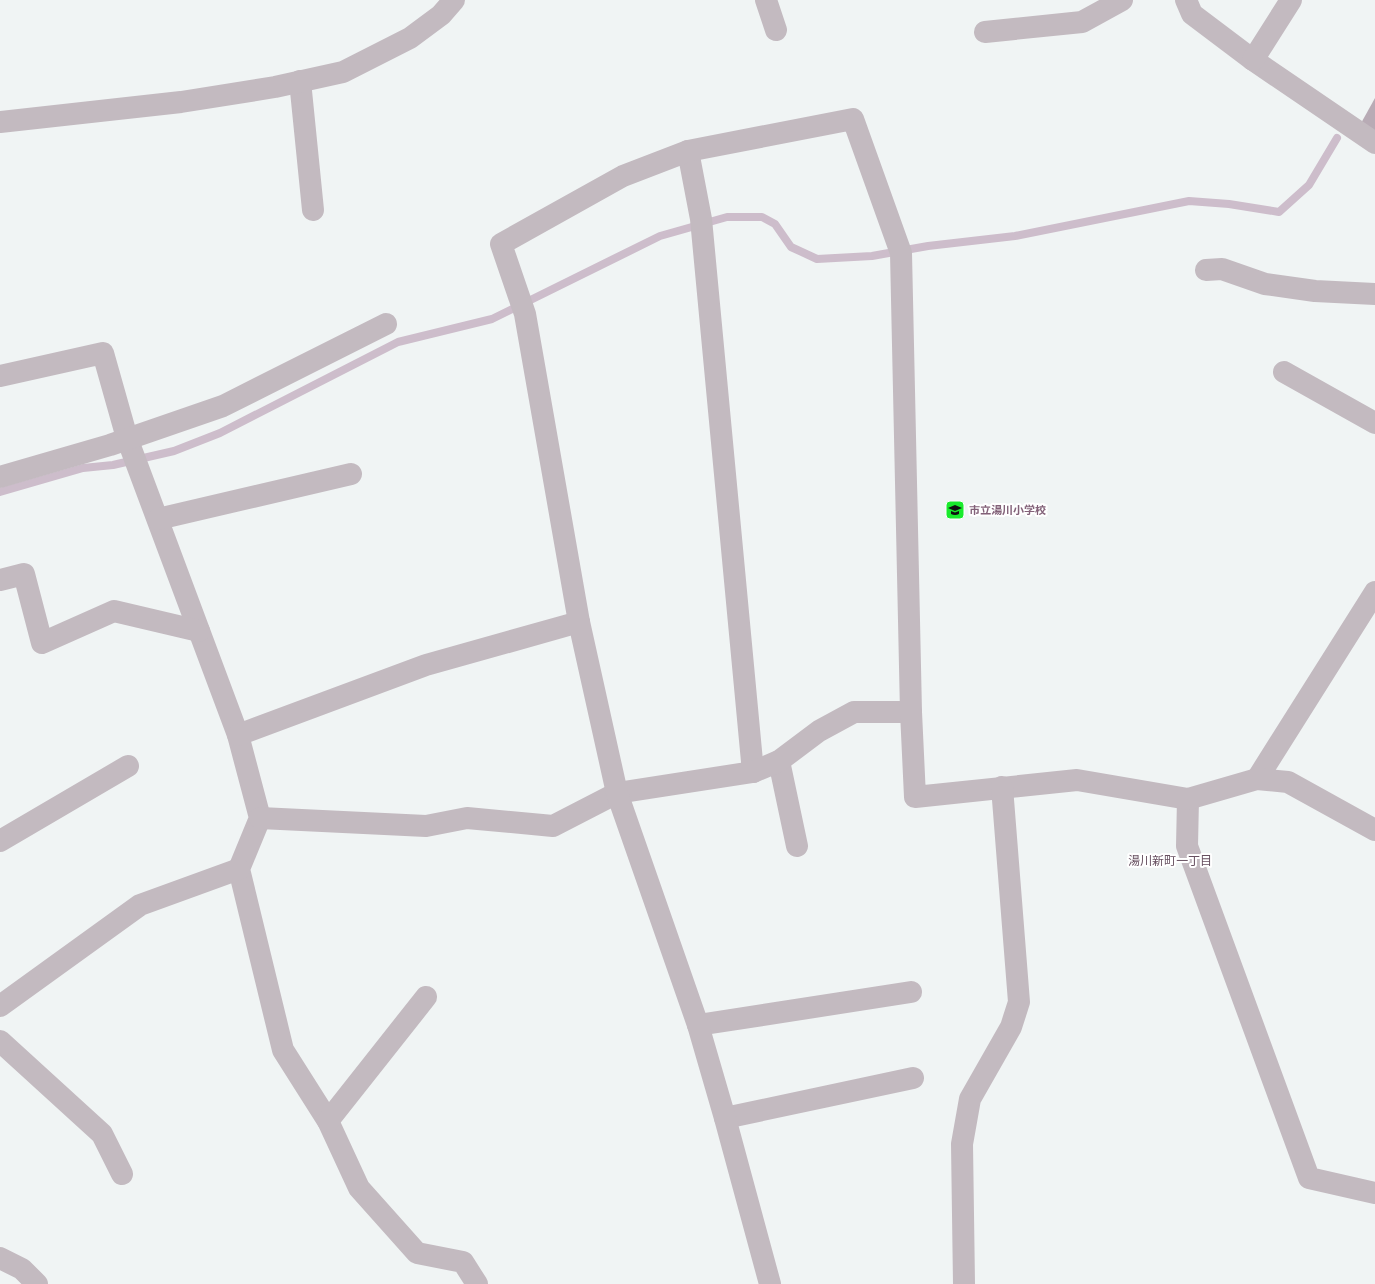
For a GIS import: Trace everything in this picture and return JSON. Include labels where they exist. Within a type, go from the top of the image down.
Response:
[{"type":"street","points":[[0,122],[181,102],[342,72],[410,38],[440,15],[454,0]]},
{"type":"street","points":[[766,0],[776,30]]},
{"type":"street","points":[[985,32],[1082,22],[1122,0]]},
{"type":"street","points":[[1186,0],[1192,14],[1253,60],[1375,142]]},
{"type":"street","points":[[1253,60],[1291,0]]},
{"type":"street","points":[[300,81],[313,210]]},
{"type":"street","points":[[770,1284],[698,1025],[617,793],[579,622],[525,314],[501,244],[623,176],[688,151],[853,119],[901,253],[911,712],[915,798],[1002,787],[1077,780],[1188,799],[1257,779],[1288,782],[1375,830]]},
{"type":"street","points":[[688,151],[701,219],[753,772]]},
{"type":"street","points":[[1206,270],[1222,269],[1265,284],[1315,291],[1375,294]]},
{"type":"street","points":[[0,477],[224,406],[386,324]]},
{"type":"street","points":[[0,376],[103,353],[127,438],[238,735],[260,818],[239,869],[283,1050],[328,1121],[359,1188],[417,1253],[463,1262],[477,1284]]},
{"type":"street","points":[[1284,372],[1375,423]]},
{"type":"street","points":[[158,519],[351,474]]},
{"type":"street","points":[[0,580],[24,574],[42,643],[114,611],[199,631]]},
{"type":"street","points":[[1257,779],[1375,592]]},
{"type":"street","points":[[238,735],[426,665],[579,622]]},
{"type":"street","points":[[260,818],[426,826],[467,818],[553,826],[617,793],[753,772],[779,760],[819,731],[854,712],[911,712]]},
{"type":"street","points":[[779,760],[797,846]]},
{"type":"street","points":[[0,841],[128,766]]},
{"type":"street","points":[[964,1284],[962,1144],[970,1099],[1011,1027],[1019,1002],[1002,787]]},
{"type":"street","points":[[1188,799],[1187,846],[1309,1178],[1375,1193]]},
{"type":"street","points":[[0,1006],[140,905],[239,869]]},
{"type":"street","points":[[698,1025],[911,992]]},
{"type":"street","points":[[328,1121],[426,997]]},
{"type":"street","points":[[0,1041],[102,1134],[122,1174]]},
{"type":"street","points":[[725,1118],[913,1078]]},
{"type":"street","points":[[0,1258],[22,1269],[37,1284]]},
{"type":"building","points":[[1375,98],[1375,134],[1360,125]]},
{"type":"waterway","points":[[0,492],[83,468],[113,465],[174,451],[220,433],[398,342],[492,319],[660,236],[727,217],[762,217],[775,224],[791,247],[817,259],[872,256],[928,246],[1015,236],[1189,201],[1229,204],[1279,212],[1309,185],[1337,138]]},
{"type":"place","name":"市立湯川小学校","points":[[955,510]]},
{"type":"district","name":"湯川新町一丁目","points":[[1170,861]]}]
